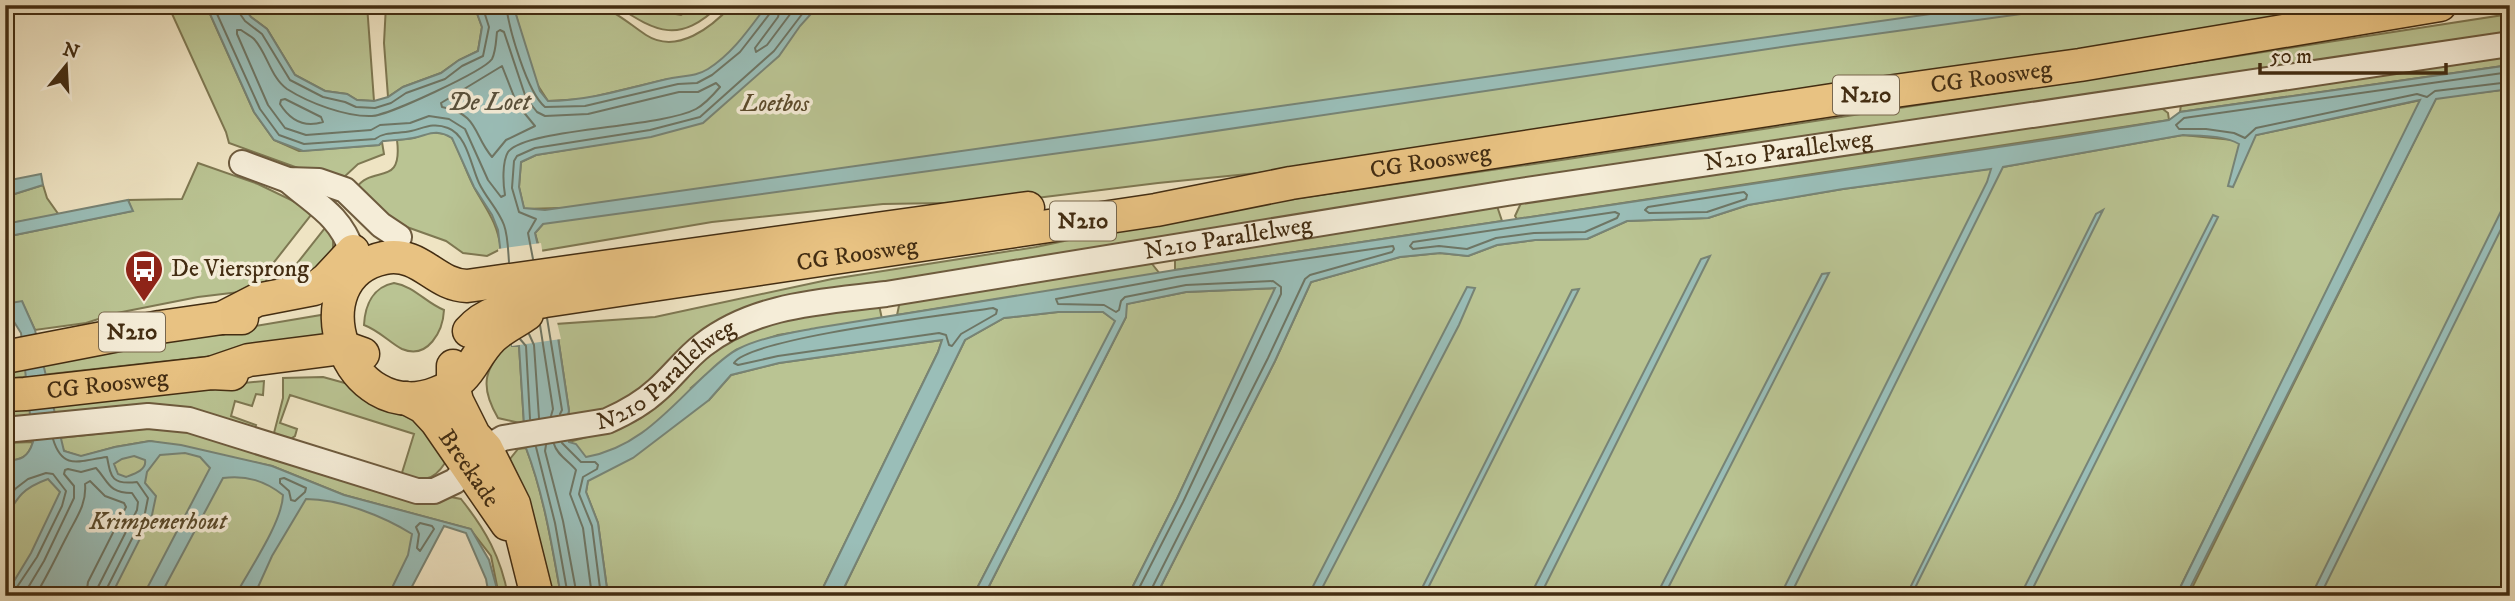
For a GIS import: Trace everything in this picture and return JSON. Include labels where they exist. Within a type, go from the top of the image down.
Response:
[{"type":"main road","name":"CG Roosweg","points":[[467,286],[505,296],[1139,193],[1292,183],[1852,97],[2080,65],[2440,5]]},
{"type":"main road","name":"N210","points":[[399,237],[424,242],[449,258],[467,286],[471,304],[466,358],[435,394],[406,398],[377,388],[349,364],[343,349],[338,321],[346,272],[374,240],[399,237]]},
{"type":"main road","name":"N210","points":[[346,272],[384,258],[403,258],[421,264],[449,283],[467,286]]},
{"type":"main road","name":"CG Roosweg","points":[[449,258],[461,265],[475,268],[505,296]]},
{"type":"main road","name":"CG Roosweg","points":[[23,354],[160,327],[222,318],[257,300],[314,289],[346,272]]},
{"type":"main road","name":"CG Roosweg","points":[[505,296],[553,287]]},
{"type":"main road","name":"CG Roosweg","points":[[466,358],[495,335],[505,296]]},
{"type":"main road","name":"CG Roosweg","points":[[211,373],[249,360],[343,349]]},
{"type":"main road","name":"N210","points":[[343,349],[361,353],[394,374],[414,377],[424,376],[466,358]]},
{"type":"main road","name":"Breekade","points":[[466,358],[457,401],[474,435],[477,458]]},
{"type":"main road","name":"CG Roosweg","points":[[27,394],[211,373],[252,375],[327,367],[340,368],[360,376]]},
{"type":"main road","name":"Breekade","points":[[406,398],[423,407],[477,458],[514,504],[537,596]]},
{"type":"street","name":"N210 Parallelweg","points":[[18,429],[148,416],[189,419],[417,491],[434,491],[454,481],[477,458],[503,438],[607,421],[657,391],[702,346],[720,333],[757,316],[795,305],[886,293],[1507,192],[2510,44]]},
{"type":"street","points":[[242,163],[288,180],[319,181],[345,190],[381,225],[399,237]]},
{"type":"street","points":[[288,180],[328,211],[340,225],[346,272]]},
{"type":"green space","name":"Loetbos","points":[[571,3],[600,6],[646,35],[670,42],[693,36],[714,22],[732,5],[2371,5],[1574,130],[1258,173],[1004,202],[883,204],[712,222],[540,251],[535,233],[557,208],[524,209],[519,187],[521,162],[536,155],[608,143],[664,80],[584,99],[548,101],[535,81],[513,5]]},
{"type":"green space","points":[[168,5],[206,5],[254,112],[274,140],[299,151],[379,145],[382,142],[384,154],[358,164],[342,179],[309,172],[229,143]]},
{"type":"green space","points":[[242,5],[367,5],[374,101],[357,100],[347,94],[325,91],[295,75],[267,29],[251,17]]},
{"type":"green space","points":[[386,5],[474,5],[482,27],[478,51],[441,73],[403,87],[388,97],[384,43]]},
{"type":"green space","points":[[615,5],[655,5],[681,15],[696,5],[720,5],[692,25],[680,30],[668,30],[656,28]]},
{"type":"green space","points":[[2510,14],[2510,36],[781,298],[636,395],[609,410],[567,418],[569,411],[556,324],[655,317],[832,279],[1036,247],[1168,219]]},
{"type":"green space","points":[[2510,50],[2510,65],[2180,112],[2182,97]]},
{"type":"green space","points":[[2510,89],[2510,596],[2188,596],[2436,98]]},
{"type":"green space","points":[[2421,100],[2176,596],[1156,596],[1275,361],[1311,282],[1400,257],[1440,253],[1468,256],[1497,245],[1535,240],[1587,239],[1627,221],[1708,218],[1748,205],[2003,167],[2183,135],[2233,140]]},
{"type":"green space","points":[[2159,106],[2168,113],[2169,120],[1517,219],[1515,216],[1522,201]]},
{"type":"green space","points":[[430,132],[452,138],[494,224],[501,249],[487,256],[463,253],[446,241],[404,226],[384,214],[356,188],[370,177],[391,170],[398,155],[397,140]]},
{"type":"green space","points":[[198,163],[258,184],[314,211],[268,270],[265,289],[198,297],[117,313],[86,323],[35,330],[22,302],[5,304],[5,237],[132,211],[128,200],[182,199]]},
{"type":"green space","points":[[43,185],[47,198],[59,215],[5,224],[5,197]]},
{"type":"green space","points":[[1497,206],[1502,221],[1175,270],[1175,257]]},
{"type":"green space","points":[[329,223],[333,237],[333,253],[316,274],[287,283],[287,276]]},
{"type":"green space","points":[[1149,260],[1160,274],[897,315],[900,301]]},
{"type":"green space","points":[[394,283],[408,288],[444,310],[441,326],[426,347],[411,351],[402,349],[364,325],[372,298],[381,288]]},
{"type":"green space","points":[[1276,288],[1177,499],[1128,596],[984,596],[1126,317],[1126,304],[1186,292]]},
{"type":"green space","points":[[879,305],[882,319],[778,335],[736,350],[691,388],[709,400],[731,375],[779,363],[942,340],[819,596],[608,596],[598,523],[586,492],[588,480],[569,442],[622,427],[641,418],[695,367],[736,336],[770,323],[816,312]]},
{"type":"green space","points":[[1058,312],[1103,312],[1116,321],[973,596],[840,596],[965,340],[1004,318]]},
{"type":"green space","points":[[327,314],[330,343],[5,379],[5,368]]},
{"type":"green space","points":[[511,340],[519,345],[524,424],[498,418],[486,386],[490,368]]},
{"type":"green space","points":[[323,377],[352,385],[412,414],[441,447],[445,463],[431,477],[401,476],[414,434],[290,395],[280,423],[297,429],[295,436],[289,440],[278,438],[274,433],[283,398],[283,378]]},
{"type":"green space","points":[[264,381],[263,395],[256,394],[252,406],[235,401],[231,416],[256,425],[254,430],[5,424],[5,407]]},
{"type":"green space","name":"Krimpenerhout","points":[[169,426],[429,500],[451,497],[461,499],[491,544],[508,596],[499,596],[491,556],[470,529],[344,495],[272,466],[150,441],[83,456],[169,447],[433,526],[397,596],[5,596],[5,464],[79,456],[64,451],[59,438]]},
{"type":"green space","points":[[33,442],[29,452],[23,457],[5,461],[5,443]]},
{"type":"green space","points":[[526,448],[543,502],[561,596],[542,596],[517,508],[510,459],[518,449]]},
{"type":"water","name":"De Loet","points":[[206,5],[242,5],[251,17],[267,29],[295,75],[325,91],[347,94],[357,100],[374,101],[441,73],[478,51],[482,27],[474,5],[513,5],[540,91],[548,101],[595,96],[699,73],[717,63],[733,48],[767,5],[819,5],[779,56],[703,123],[651,137],[536,155],[521,162],[519,187],[524,208],[545,210],[1994,5],[2087,5],[1795,45],[1155,140],[543,224],[535,233],[556,324],[569,411],[569,442],[576,444],[586,457],[605,452],[637,436],[734,352],[757,341],[796,332],[1175,270],[2059,138],[2169,120],[2180,112],[2510,65],[2510,89],[2436,99],[2186,596],[2176,596],[2420,100],[2256,135],[2233,187],[2228,186],[2239,144],[2212,136],[2183,135],[2003,167],[1790,596],[1780,596],[1987,182],[1991,169],[1748,205],[1708,218],[1627,221],[1587,239],[1535,240],[1497,245],[1468,256],[1440,253],[1400,257],[1311,282],[1275,361],[1156,596],[1128,596],[1177,499],[1275,288],[1186,292],[1127,304],[1126,317],[984,596],[973,596],[1115,321],[1103,312],[1058,312],[1004,318],[965,340],[840,596],[819,596],[942,340],[779,363],[731,375],[709,400],[633,458],[588,481],[586,492],[598,523],[608,596],[561,596],[543,502],[526,448],[531,441],[524,424],[519,346],[512,346],[498,230],[474,187],[452,138],[441,133],[432,133],[409,139],[383,141],[379,145],[303,151],[274,140],[254,112]]},
{"type":"water","points":[[41,174],[43,185],[5,197],[5,181]]},
{"type":"water","points":[[2510,193],[2510,211],[2320,596],[2311,596]]},
{"type":"water","points":[[128,200],[133,211],[5,237],[5,224]]},
{"type":"water","points":[[2103,210],[1911,596],[1906,596],[2096,214]]},
{"type":"water","points":[[2213,215],[2218,217],[2029,596],[2020,596]]},
{"type":"water","points":[[1710,256],[1540,596],[1530,596],[1701,259]]},
{"type":"water","points":[[1829,273],[1664,596],[1656,596],[1822,274]]},
{"type":"water","points":[[1467,287],[1475,288],[1459,325],[1318,596],[1308,596]]},
{"type":"water","points":[[1579,289],[1424,596],[1418,596],[1572,290]]},
{"type":"water","points":[[22,301],[35,330],[64,451],[81,456],[150,441],[181,445],[272,466],[344,495],[471,529],[489,560],[499,596],[489,596],[486,579],[466,533],[444,526],[407,596],[388,596],[408,555],[412,534],[361,510],[333,502],[306,499],[272,556],[254,596],[235,596],[271,532],[283,495],[255,480],[232,477],[223,478],[160,596],[143,596],[210,468],[200,457],[185,453],[160,455],[147,472],[145,483],[156,496],[152,515],[111,596],[5,596],[31,553],[60,492],[48,479],[40,482],[22,494],[5,519],[5,461],[23,457],[29,452],[33,442],[21,333],[11,317],[5,315],[5,304]],"holes":[[[134,456],[145,460],[142,469],[126,477],[118,474],[114,464]]]},
{"type":"pier","points":[[541,243],[561,339],[512,346],[498,249]]},
{"type":"place","name":"De Viersprong","points":[[144,303]]}]
